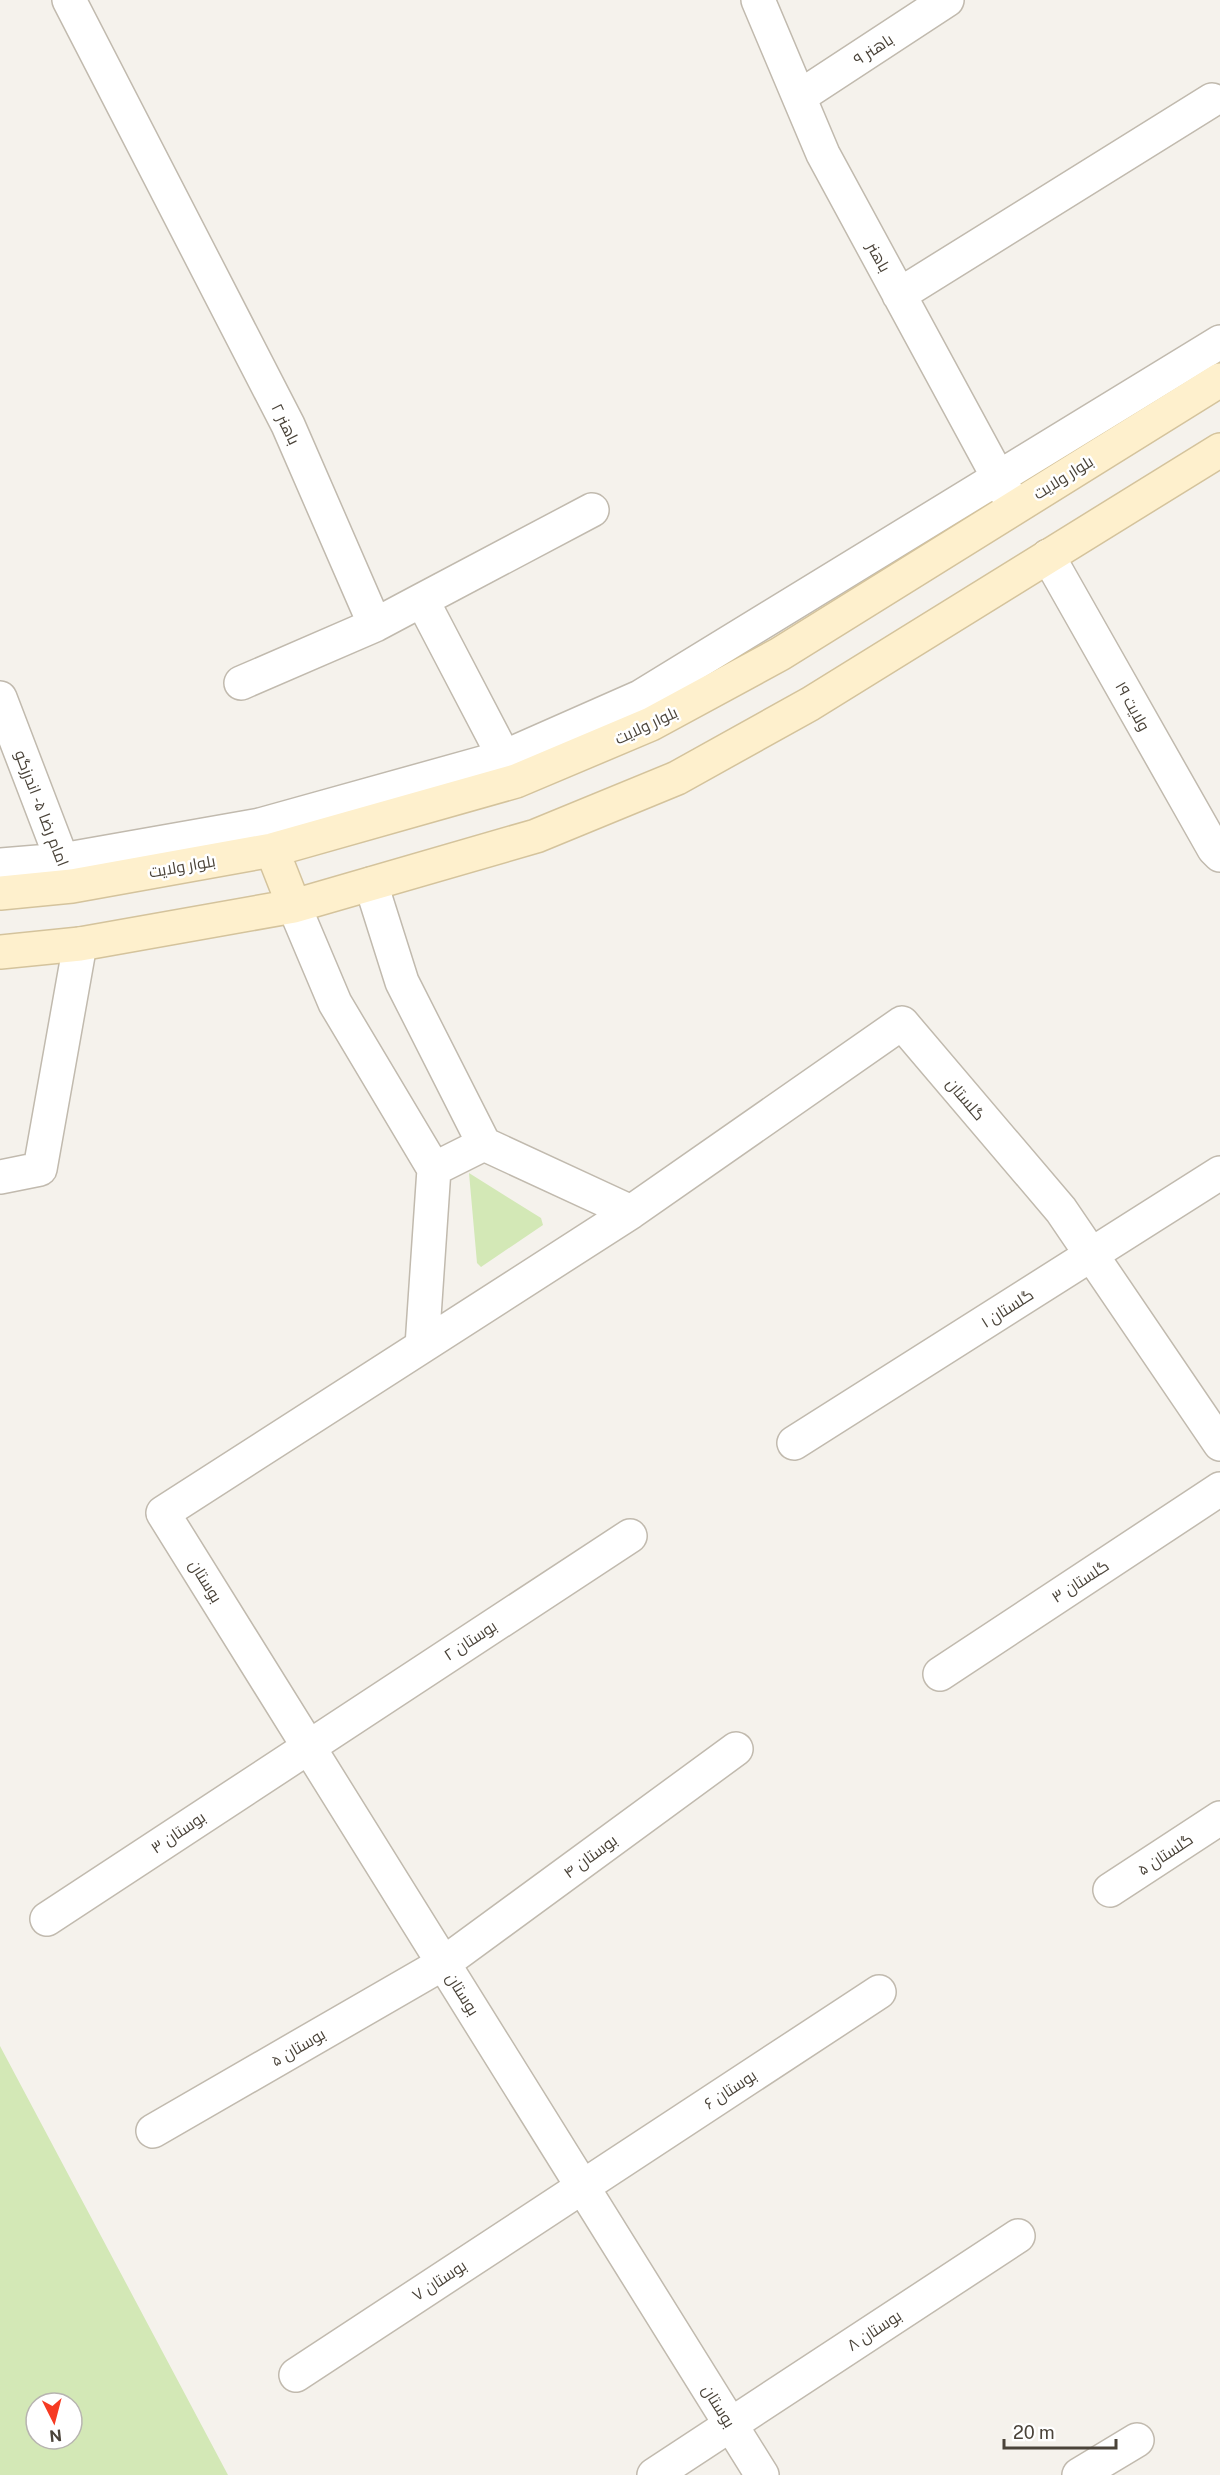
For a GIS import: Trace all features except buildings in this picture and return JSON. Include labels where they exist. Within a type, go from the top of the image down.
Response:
[{"type":"main road","name":"بلوار ولایت","points":[[0,893],[67,873],[272,850],[651,724],[760,664],[1220,380]]},
{"type":"main road","points":[[0,952],[80,944],[294,906],[536,836],[677,777],[810,704],[1220,450]]},
{"type":"main road","points":[[272,850],[294,906]]},
{"type":"street","name":"باهنر ۲","points":[[69,0],[288,425],[375,625]]},
{"type":"street","name":"باهنر","points":[[758,0],[823,154],[1015,508]]},
{"type":"street","name":"باهنر ۹","points":[[799,97],[947,0]]},
{"type":"street","points":[[899,295],[1212,100]]},
{"type":"street","points":[[0,865],[67,873],[260,825],[510,769],[640,697],[1000,479],[1220,342]]},
{"type":"street","points":[[241,683],[375,625],[592,510]]},
{"type":"street","name":"ولایت ۱۹","points":[[1048,556],[1214,849],[1220,855]]},
{"type":"street","points":[[422,600],[510,769]]},
{"type":"street","name":"امام رضا ۵ - اندرزگو","points":[[0,698],[67,873]]},
{"type":"street","points":[[371,884],[402,982],[484,1144],[631,1212]]},
{"type":"street","points":[[294,906],[335,1003],[434,1169],[422,1346]]},
{"type":"street","points":[[0,1176],[40,1169],[80,944]]},
{"type":"street","name":"گلستان","points":[[631,1212],[902,1023],[1061,1210],[1220,1444]]},
{"type":"street","points":[[434,1169],[484,1144]]},
{"type":"street","name":"گلستان ۱","points":[[794,1443],[1220,1173]]},
{"type":"street","points":[[422,1346],[631,1212]]},
{"type":"street","name":"بوستان","points":[[422,1346],[163,1513],[762,2475]]},
{"type":"street","name":"گلستان ۳","points":[[940,1674],[1220,1489]]},
{"type":"street","name":"بوستان ۲","points":[[309,1745],[630,1536]]},
{"type":"street","name":"بوستان ۳","points":[[47,1919],[309,1745]]},
{"type":"street","name":"بوستان ۴","points":[[444,1963],[736,1749]]},
{"type":"street","name":"گلستان ۵","points":[[1110,1890],[1220,1818]]},
{"type":"street","name":"بوستان ۵","points":[[153,2132],[444,1963]]},
{"type":"street","name":"بوستان ۶","points":[[582,2186],[879,1992]]},
{"type":"street","name":"بوستان ۷","points":[[296,2375],[582,2186]]},
{"type":"street","name":"بوستان ۸","points":[[654,2475],[1018,2236]]},
{"type":"street","points":[[1079,2475],[1137,2440]]},
{"type":"green space","points":[[469,1173],[541,1218],[543,1225],[481,1267],[477,1263]]},
{"type":"green space","points":[[0,2046],[228,2475],[0,2475]]}]
